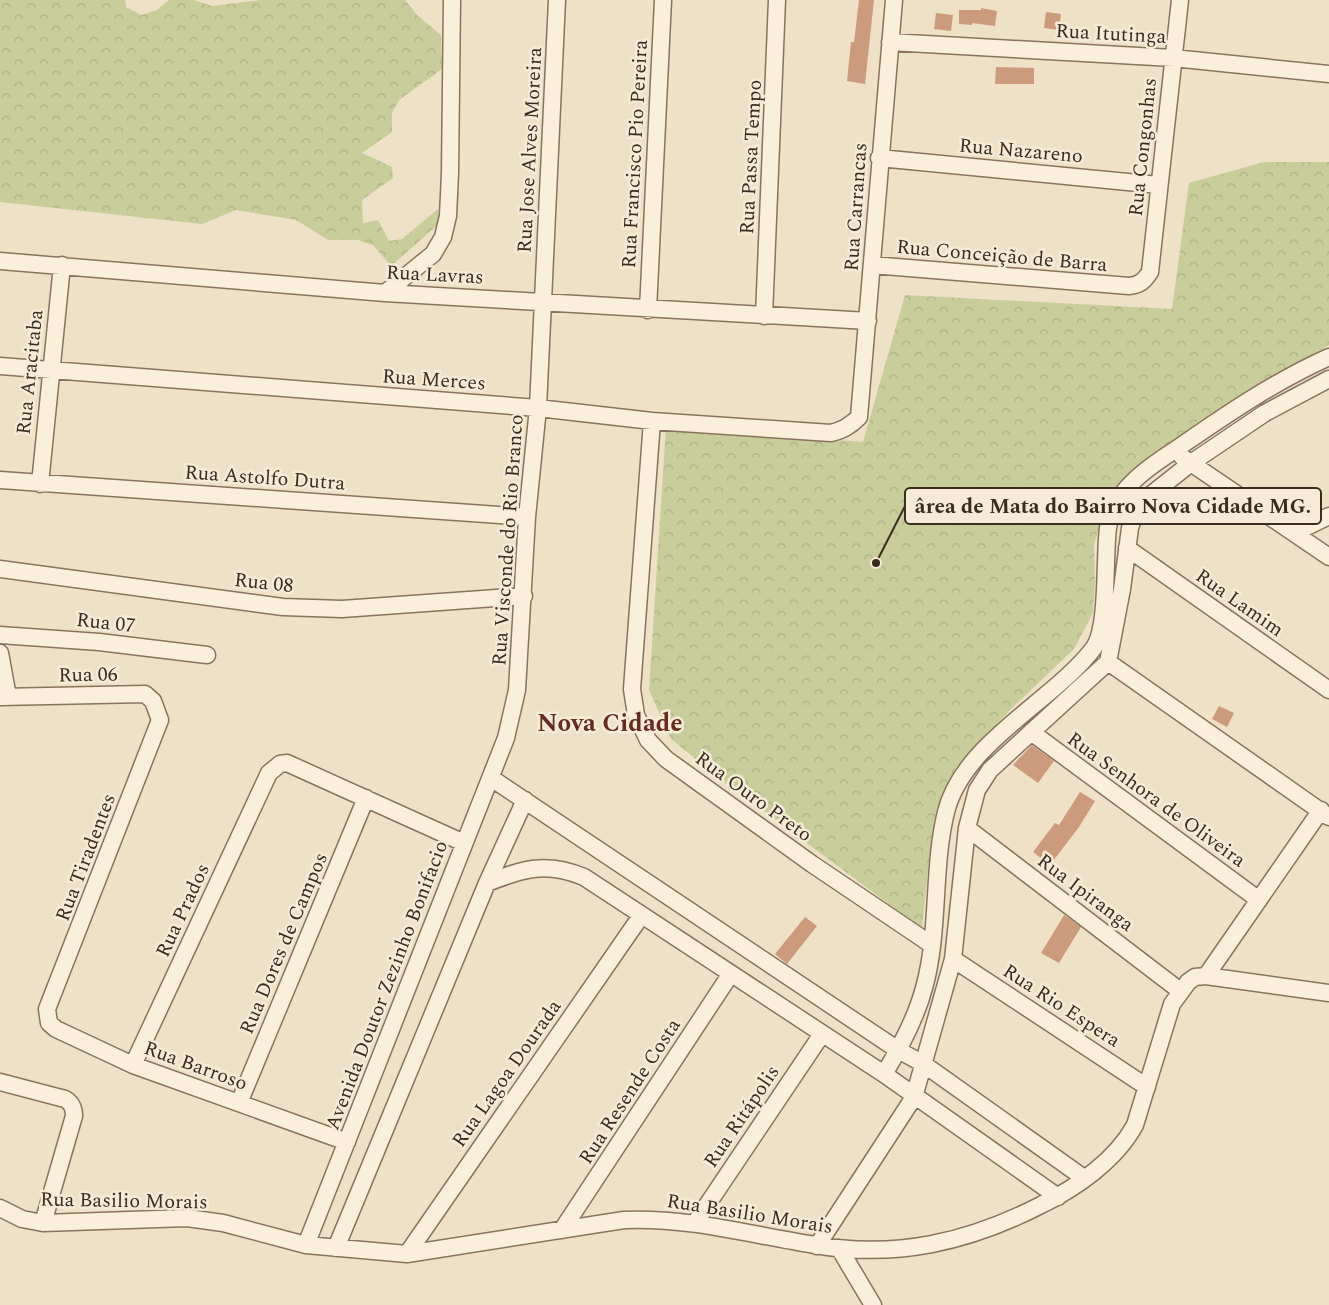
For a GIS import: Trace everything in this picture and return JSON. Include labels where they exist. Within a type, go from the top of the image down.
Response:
[{"type":"street","points":[[385,293],[433,254],[443,237],[448,216],[452,0]]},
{"type":"street","name":"Rua Jose Alves Moreira","points":[[543,302],[557,0]]},
{"type":"street","name":"Rua Francisco Pio Pereira","points":[[648,310],[663,0]]},
{"type":"street","name":"Rua Passa Tempo","points":[[764,316],[777,0]]},
{"type":"street","name":"Rua Carrancas","points":[[859,417],[868,321],[879,158],[894,0]]},
{"type":"street","name":"Rua Congonhas","points":[[1129,286],[1137,285],[1150,272],[1180,0]]},
{"type":"street","name":"Rua Itutinga","points":[[890,42],[1173,58],[1329,74]]},
{"type":"street","name":"Rua Nazareno","points":[[879,158],[1159,185]]},
{"type":"street","name":"Rua Lavras","points":[[0,261],[385,293],[648,310],[868,321]]},
{"type":"street","name":"Rua Aracitaba","points":[[40,484],[62,265]]},
{"type":"street","name":"Rua Conceição de Barra","points":[[872,265],[1129,286]]},
{"type":"street","name":"Rua Visconde do Rio Branco","points":[[491,778],[506,738],[518,690],[527,517],[538,408],[543,302]]},
{"type":"street","points":[[884,1074],[898,1050],[924,988],[932,945],[946,811],[963,774],[995,740],[1083,662],[1097,644],[1101,624],[1108,525],[1114,507],[1126,489],[1140,475],[1284,378],[1329,356]]},
{"type":"street","name":"Rua Merces","points":[[0,366],[538,408],[652,421],[831,433],[851,425],[859,417]]},
{"type":"street","points":[[817,1246],[914,1097],[922,1062],[953,959],[967,828],[977,790],[990,770],[1108,662],[1119,608],[1130,528],[1135,513],[1143,501],[1191,463],[1265,413],[1329,379]]},
{"type":"street","name":"Rua Ouro Preto","points":[[652,421],[632,689],[636,715],[648,740],[666,759],[718,797],[932,945]]},
{"type":"street","points":[[1173,452],[1259,512],[1329,557]]},
{"type":"street","name":"Rua Astolfo Dutra","points":[[0,480],[527,517]]},
{"type":"street","points":[[1294,533],[1329,516]]},
{"type":"street","name":"Rua Lamim","points":[[1127,548],[1329,690]]},
{"type":"street","name":"Rua 08","points":[[0,569],[283,607],[342,609],[524,596]]},
{"type":"street","name":"Rua 07","points":[[0,635],[99,642],[207,655]]},
{"type":"street","points":[[0,653],[4,697]]},
{"type":"street","points":[[1108,662],[1325,814],[1259,900],[1206,976]]},
{"type":"street","name":"Rua 06","points":[[4,697],[146,694],[153,701],[160,720]]},
{"type":"street","name":"Rua Tiradentes","points":[[47,1009],[160,720]]},
{"type":"street","name":"Rua Senhora de Oliveira","points":[[1031,732],[1259,900]]},
{"type":"street","name":"Rua Prados","points":[[134,1066],[269,773],[280,764],[287,763],[366,798]]},
{"type":"street","points":[[491,778],[898,1050],[922,1062],[1084,1178]]},
{"type":"street","name":"Avenida Doutor Zezinho Bonifacio","points":[[306,1245],[491,778]]},
{"type":"street","points":[[366,798],[464,843]]},
{"type":"street","name":"Rua Dores de Campos","points":[[239,1103],[366,798]]},
{"type":"street","points":[[336,1248],[486,883],[525,800]]},
{"type":"street","name":"Rua Ipiranga","points":[[967,828],[1179,990]]},
{"type":"street","points":[[486,883],[520,871],[544,868],[563,869],[584,877],[730,975],[884,1074],[1058,1197]]},
{"type":"street","name":"Rua Lagoa Dourada","points":[[407,1254],[641,916]]},
{"type":"street","name":"Rua Rio Espera","points":[[953,959],[1147,1088]]},
{"type":"street","name":"Rua Resende Costa","points":[[562,1230],[730,975]]},
{"type":"street","points":[[1179,990],[1196,977],[1206,976],[1329,993]]},
{"type":"street","name":"Rua Basilio Morais","points":[[0,1208],[22,1219],[43,1223],[187,1218],[204,1220],[306,1245],[407,1254],[624,1220],[646,1219],[695,1223],[817,1246],[866,1250],[921,1247],[955,1240],[1011,1221],[1058,1197],[1084,1178],[1126,1142],[1135,1125],[1172,1004],[1179,990]]},
{"type":"street","name":"Rua Barroso","points":[[47,1009],[49,1023],[56,1029],[134,1066],[347,1142]]},
{"type":"street","name":"Rua Ritápolis","points":[[695,1223],[822,1034]]},
{"type":"street","points":[[0,1082],[65,1099],[70,1102],[74,1109],[74,1116],[43,1223]]},
{"type":"street","points":[[839,1248],[873,1305]]},
{"type":"green space","points":[[0,0],[125,0],[126,7],[141,15],[157,10],[169,0],[194,0],[212,6],[260,0],[405,0],[417,15],[441,35],[442,69],[399,100],[392,113],[392,132],[362,153],[392,167],[393,178],[362,200],[363,223],[378,220],[389,241],[402,239],[438,209],[440,223],[391,266],[373,245],[358,240],[328,240],[296,220],[236,210],[202,224],[0,202]]},
{"type":"green space","points":[[1264,162],[1329,162],[1329,345],[1198,422],[1134,470],[1103,515],[1094,544],[1095,582],[1093,613],[1074,649],[1012,708],[955,769],[931,841],[922,929],[717,776],[671,739],[649,690],[666,427],[863,442],[905,295],[1172,309],[1189,183]]},
{"type":"building","points":[[859,0],[874,0],[865,84],[847,81],[851,42],[854,42]]},
{"type":"building","points":[[981,8],[997,11],[995,26],[972,23],[972,25],[959,24],[959,10],[981,10]]},
{"type":"building","points":[[1046,12],[1061,14],[1059,30],[1044,28]]},
{"type":"building","points":[[936,13],[953,15],[951,31],[934,29]]},
{"type":"building","points":[[996,67],[1034,68],[1034,84],[995,84]]},
{"type":"building","points":[[1219,706],[1234,713],[1227,727],[1212,719]]},
{"type":"building","points":[[1032,745],[1054,761],[1038,783],[1013,765]]},
{"type":"building","points":[[1080,792],[1095,801],[1079,827],[1050,865],[1033,852],[1055,823],[1059,825]]},
{"type":"building","points":[[1064,915],[1081,927],[1059,963],[1041,953]]},
{"type":"building","points":[[805,917],[817,926],[787,964],[775,954]]},
{"type":"place","name":"ârea de Mata do Bairro Nova Cidade MG.","points":[[876,563]]},
{"type":"district","name":"Nova Cidade","points":[[610,722]]}]
